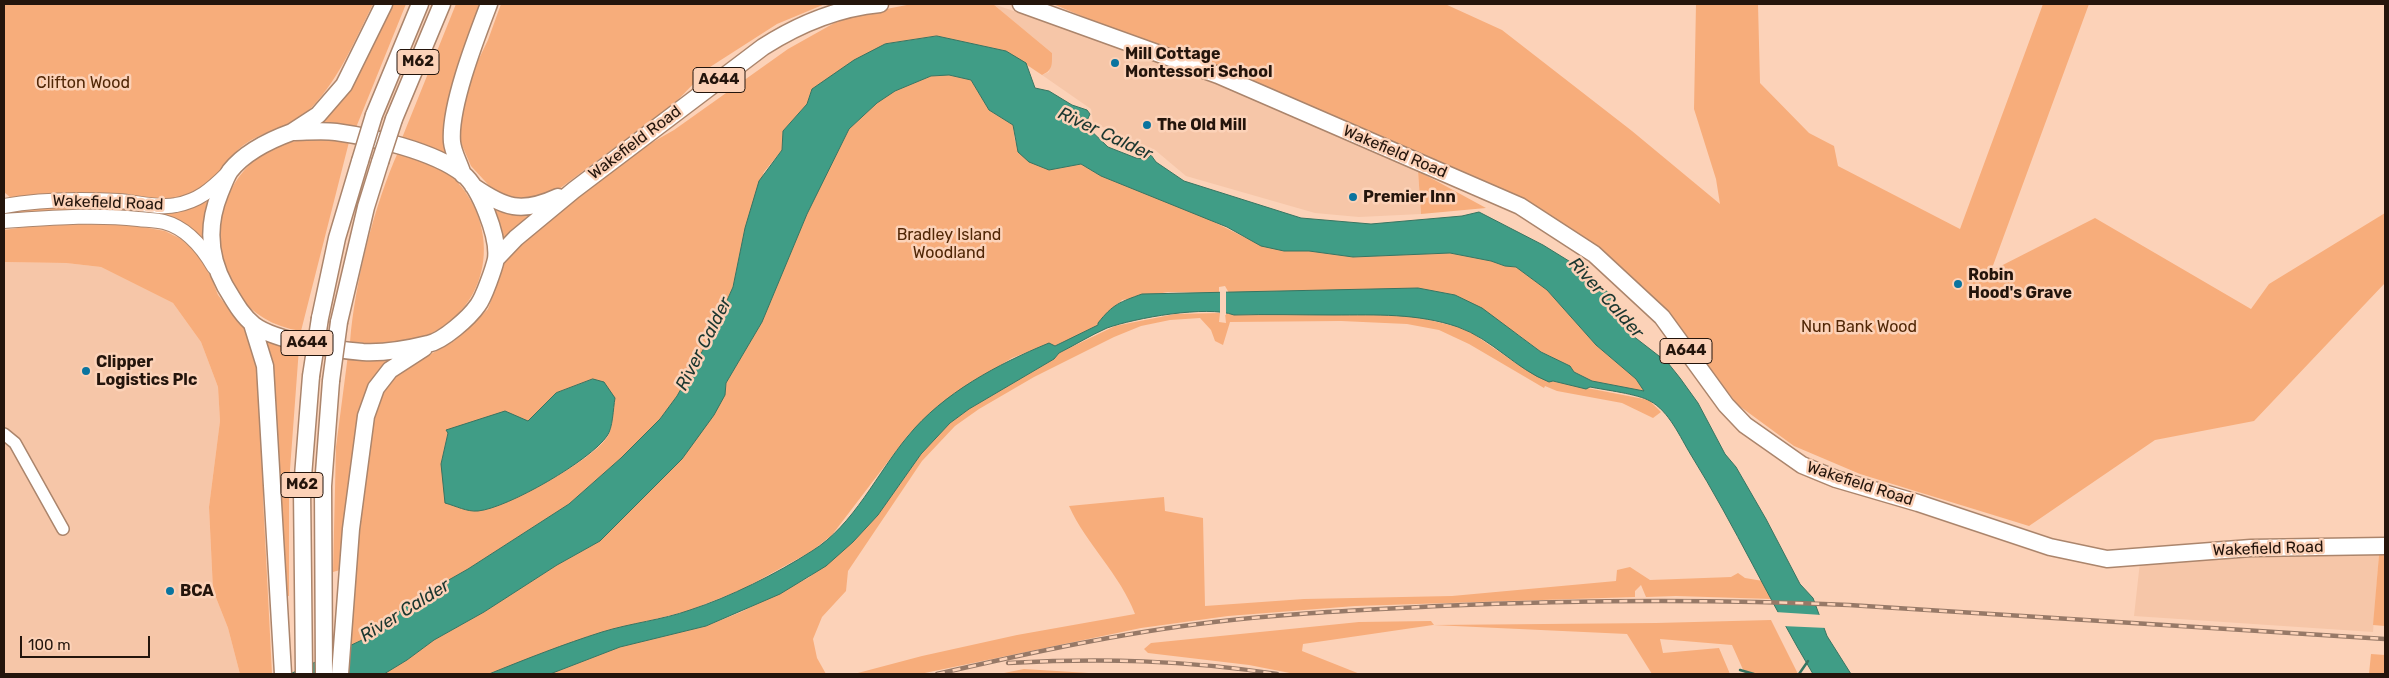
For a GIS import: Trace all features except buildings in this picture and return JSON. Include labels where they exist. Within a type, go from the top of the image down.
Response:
[{"type":"highway","points":[[292,132],[318,115],[344,85],[384,4]]},
{"type":"highway","name":"M62","points":[[304,674],[302,489],[312,376],[320,318],[337,238],[374,115],[420,4]]},
{"type":"highway","name":"M62","points":[[324,674],[322,595],[323,486],[331,382],[338,322],[366,207],[394,119],[442,4]]},
{"type":"highway","points":[[467,180],[452,145],[451,132],[456,105],[489,4]]},
{"type":"highway","name":"Wakefield Road","points":[[496,259],[516,238],[574,190],[772,42],[822,16],[854,6],[880,4]]},
{"type":"highway","name":"Wakefield Road","points":[[1021,4],[1218,75],[1520,206],[1594,254],[1662,317],[1726,405],[1745,425],[1802,465],[1828,476],[1923,504],[2050,547],[2108,559],[2251,548],[2385,546]]},
{"type":"highway","name":"A644","points":[[292,132],[336,132],[406,148],[437,159],[467,180],[491,222],[496,259],[479,304],[452,331],[430,344],[390,351],[364,352],[298,341],[263,330],[252,324],[236,305],[216,269],[210,246],[214,208],[230,171],[246,156],[266,143],[292,132]]},
{"type":"highway","name":"Wakefield Road","points":[[467,180],[498,203],[516,208],[534,206],[574,190]]},
{"type":"highway","points":[[252,324],[265,366],[283,674]]},
{"type":"highway","points":[[340,674],[345,593],[358,468],[366,416],[376,388],[390,370],[430,344]]},
{"type":"main road","name":"Wakefield Road","points":[[4,206],[65,200],[118,201],[174,206],[196,200],[208,193],[230,171]]},
{"type":"main road","name":"Wakefield Road","points":[[4,221],[70,216],[118,217],[165,222],[193,239],[203,249],[216,269]]},
{"type":"street","points":[[4,434],[15,443],[63,529]]},
{"type":"shaded area","points":[[993,4],[1202,75],[1418,171],[1421,214],[1359,217],[1315,213],[1186,176],[1155,150],[1093,123],[1091,109],[1042,75],[1049,72],[1052,53]]},
{"type":"shaded area","points":[[4,262],[66,263],[101,267],[173,303],[201,342],[218,387],[220,421],[209,507],[213,590],[228,628],[240,674],[4,674]]},
{"type":"shaded area","points":[[2253,553],[2379,555],[2373,632],[2134,616],[2140,562]]},
{"type":"green space","name":"Clifton Wood","points":[[4,4],[373,4],[336,76],[317,102],[306,113],[247,143],[201,189],[181,198],[162,200],[126,196],[80,195],[11,198],[4,192]]},
{"type":"green space","points":[[390,4],[406,4],[355,130],[315,122]]},
{"type":"green space","points":[[456,4],[483,4],[451,157],[427,145],[402,138]]},
{"type":"green space","points":[[501,4],[825,4],[777,24],[710,67],[659,119],[621,143],[559,189],[530,199],[513,199],[495,192],[471,166],[459,142],[457,131],[470,77],[488,40]]},
{"type":"green space","points":[[912,4],[993,4],[1052,53],[1051,67],[1042,75],[1006,51],[937,36],[885,44],[812,89],[807,104],[783,131],[782,150],[764,172],[745,228],[733,287],[712,334],[677,396],[660,419],[621,458],[569,504],[468,569],[417,598],[362,640],[350,646],[353,585],[369,456],[368,438],[383,392],[394,377],[406,368],[454,341],[488,309],[507,256],[521,240],[639,150],[674,130],[788,49],[845,17]],"holes":[[[556,393],[615,398],[610,432],[599,447],[549,481],[494,507],[480,511],[441,464],[448,433],[528,422]]]},
{"type":"green space","name":"Nun Bank Wood","points":[[1053,4],[1445,4],[1502,30],[1632,131],[1720,204],[1716,179],[1694,109],[1696,4],[1758,4],[1760,83],[1809,133],[1834,146],[1838,166],[1960,229],[2043,4],[2089,4],[1991,271],[2095,218],[2251,309],[2269,284],[2385,213],[2385,283],[2254,421],[2155,440],[2029,526],[1860,474],[1794,446],[1738,405],[1662,308],[1512,197]]},
{"type":"green space","name":"Bradley Island Woodland","points":[[949,75],[971,80],[989,110],[1013,125],[1015,141],[1049,170],[1081,164],[1101,176],[1194,212],[1246,238],[1284,251],[1309,251],[1353,257],[1450,253],[1516,267],[1547,290],[1596,345],[1636,379],[1644,391],[1592,381],[1574,372],[1570,366],[1541,352],[1519,335],[1455,295],[1418,288],[1229,293],[1225,286],[1219,287],[1219,293],[1168,292],[1122,300],[1099,325],[1055,346],[1048,344],[1012,358],[968,385],[909,434],[832,535],[812,551],[743,589],[688,611],[603,632],[489,674],[384,674],[434,640],[484,612],[557,565],[600,541],[682,459],[725,395],[726,383],[762,322],[807,214],[849,129],[877,103],[895,91],[931,76]]},
{"type":"green space","points":[[312,139],[349,142],[301,331],[264,318],[238,295],[224,264],[220,231],[227,198],[245,169],[274,148]]},
{"type":"green space","points":[[399,150],[437,164],[461,186],[474,207],[482,231],[484,255],[480,278],[469,300],[453,319],[430,334],[411,341],[401,342],[380,344],[350,342],[356,294],[367,244],[382,195]]},
{"type":"green space","points":[[1418,171],[1486,208],[1421,214]]},
{"type":"green space","points":[[211,200],[204,242],[160,216],[161,212],[186,209]]},
{"type":"green space","points":[[43,207],[116,207],[156,211],[155,216],[4,216],[4,211]]},
{"type":"green space","points":[[495,208],[537,213],[503,242]]},
{"type":"green space","points":[[80,224],[131,225],[165,231],[181,239],[197,253],[211,277],[218,295],[250,336],[257,356],[263,422],[263,498],[272,674],[240,674],[228,628],[213,590],[209,507],[220,421],[218,387],[201,342],[173,303],[101,267],[66,263],[4,262],[4,230]]},
{"type":"green space","points":[[1220,313],[1219,322],[1226,323],[1225,313],[1234,315],[1370,313],[1417,317],[1458,327],[1472,333],[1517,364],[1551,381],[1649,400],[1661,412],[1653,418],[1622,403],[1557,391],[1545,386],[1544,388],[1469,344],[1439,330],[1407,324],[1341,321],[1230,322],[1223,345],[1215,341],[1211,330],[1200,318],[1170,320],[1141,326],[1114,337],[1034,377],[979,409],[955,426],[922,461],[848,571],[846,591],[822,617],[813,639],[817,658],[826,674],[550,674],[620,647],[706,626],[741,612],[808,578],[853,542],[878,515],[921,454],[950,423],[969,409],[1054,359],[1059,353],[1115,326],[1175,314]]},
{"type":"green space","points":[[260,334],[299,348],[289,483],[289,596],[283,596]]},
{"type":"green space","points":[[348,355],[397,356],[356,444],[340,570],[333,572],[336,447]]},
{"type":"green space","points":[[1164,497],[1165,511],[1203,518],[1205,606],[1304,599],[1452,596],[1616,581],[1617,570],[1630,567],[1650,580],[1731,577],[1738,573],[1745,578],[1763,581],[1772,599],[1646,597],[1641,585],[1635,591],[1635,597],[1355,606],[1228,616],[1141,628],[920,674],[854,674],[922,656],[1017,635],[1135,614],[1129,599],[1084,533],[1069,506]]},
{"type":"green space","points":[[2379,555],[2385,555],[2385,626],[2373,625]]},
{"type":"green space","points":[[1771,620],[1798,674],[1745,674],[1732,645],[1660,639],[1663,653],[1719,648],[1730,674],[1652,674],[1627,634],[1433,625],[1303,644],[1302,651],[1360,674],[1295,674],[1249,665],[1148,653],[1144,649],[1151,643],[1359,622],[1431,621],[1434,625]]},
{"type":"green space","points":[[2371,654],[2385,655],[2385,674],[2369,674]]},
{"type":"green space","points":[[1024,669],[1105,674],[999,674]]},
{"type":"water","name":"River Calder","points":[[937,36],[1006,51],[1026,63],[1035,88],[1049,91],[1072,105],[1087,110],[1090,114],[1085,125],[1108,147],[1136,158],[1147,159],[1151,155],[1156,162],[1184,181],[1301,218],[1371,224],[1462,216],[1479,212],[1543,245],[1577,266],[1611,295],[1628,332],[1668,363],[1698,403],[1725,454],[1736,467],[1766,519],[1800,584],[1813,598],[1827,636],[1851,674],[1813,674],[1723,509],[1678,433],[1663,411],[1650,401],[1621,392],[1590,387],[1586,389],[1553,381],[1549,382],[1526,370],[1470,332],[1443,322],[1381,315],[1234,315],[1207,311],[1152,317],[1107,328],[1059,353],[1054,359],[969,409],[950,423],[921,454],[878,515],[853,542],[826,566],[780,594],[706,626],[620,647],[550,674],[489,674],[602,632],[669,616],[705,605],[752,584],[798,560],[827,540],[853,513],[908,436],[938,406],[972,381],[991,370],[1049,343],[1055,346],[1098,325],[1103,317],[1113,308],[1142,294],[1418,288],[1455,295],[1482,308],[1541,352],[1570,366],[1574,372],[1592,381],[1644,391],[1636,379],[1596,345],[1547,290],[1516,267],[1450,253],[1353,257],[1309,251],[1284,251],[1261,246],[1227,227],[1101,176],[1081,164],[1049,170],[1029,162],[1018,152],[1013,125],[989,110],[971,80],[949,75],[931,76],[895,91],[877,103],[849,129],[807,214],[762,322],[726,383],[725,395],[714,415],[682,459],[600,541],[557,565],[484,612],[434,640],[384,674],[290,674],[362,640],[417,598],[468,569],[569,504],[621,458],[660,419],[677,396],[712,334],[733,287],[745,228],[759,181],[782,150],[783,131],[807,104],[812,89],[854,60],[885,44]]},
{"type":"water","points":[[593,379],[604,382],[615,398],[609,433],[598,446],[548,481],[491,508],[474,511],[445,503],[441,464],[448,433],[446,430],[505,411],[528,421],[556,393]]},
{"type":"pier","points":[[1220,290],[1226,290],[1226,315],[1220,315]]},
{"type":"pier","points":[[1775,612],[1822,615],[1827,628],[1782,626]]},
{"type":"waterway","points":[[1799,674],[1808,661]]},
{"type":"waterway","points":[[1740,670],[1754,674]]},
{"type":"railway","points":[[937,674],[1110,638],[1214,622],[1326,612],[1542,602],[1695,601],[1849,605],[2385,639]]},
{"type":"railway","points":[[1008,663],[1143,661],[1243,669],[1277,674]]},
{"type":"place","name":"Mill Cottage Montessori School","points":[[1115,63]]},
{"type":"place","name":"The Old Mill","points":[[1147,125]]},
{"type":"place","name":"Premier Inn","points":[[1353,197]]},
{"type":"place","name":"Robin Hood's Grave","points":[[1958,284]]},
{"type":"place","name":"Clipper Logistics Plc","points":[[86,371]]},
{"type":"place","name":"BCA","points":[[170,591]]}]
